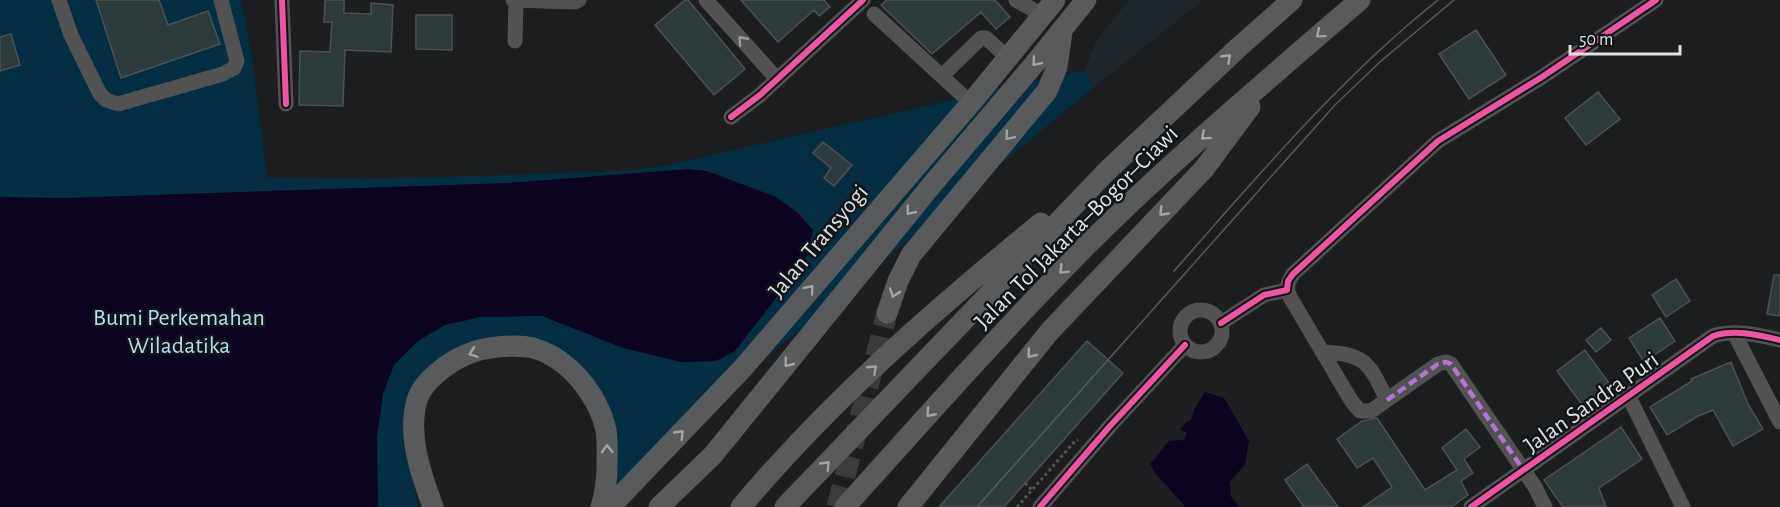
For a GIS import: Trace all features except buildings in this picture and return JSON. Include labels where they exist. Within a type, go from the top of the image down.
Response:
[{"type":"highway","points":[[667,506],[713,455],[930,187],[1086,0]]},
{"type":"highway","name":"Jalan Tol Jakarta–Bogor–Ciawi","points":[[785,507],[1108,170],[1292,0]]},
{"type":"highway","name":"Jalan Tol Jakarta–Bogor–Ciawi","points":[[845,507],[1029,305],[1084,249],[1280,69],[1360,0]]},
{"type":"highway","name":"Jalan Transyogi","points":[[610,507],[743,368],[971,103],[1049,7]]},
{"type":"highway","points":[[887,313],[898,281],[911,255],[1047,91],[1057,67],[1062,31]]},
{"type":"highway","points":[[908,507],[1050,330],[1204,169],[1280,69]]},
{"type":"highway","points":[[741,507],[772,470],[830,409],[956,292],[1108,170]]},
{"type":"highway","points":[[911,172],[930,187]]},
{"type":"highway","points":[[433,507],[420,474],[416,447],[414,426],[418,398],[425,384],[456,359],[472,352],[513,345],[533,348],[552,356],[578,378],[593,397],[602,414],[606,432],[607,475],[601,507]]},
{"type":"street","points":[[59,0],[71,35],[100,94],[106,100],[117,104],[223,74],[234,68],[237,61],[221,0]]},
{"type":"street","points":[[282,0],[286,104]]},
{"type":"street","points":[[515,41],[515,0],[575,2],[579,0]]},
{"type":"street","points":[[706,0],[777,79]]},
{"type":"street","points":[[731,117],[777,79],[863,0]]},
{"type":"street","points":[[1016,0],[1049,7]]},
{"type":"street","points":[[1545,507],[1524,471],[1451,363],[1438,364],[1371,411],[1360,411],[1352,402],[1287,290],[1288,281],[1438,141],[1542,77],[1656,0]]},
{"type":"street","points":[[874,14],[971,103]]},
{"type":"street","points":[[942,76],[981,38],[986,38],[1008,58]]},
{"type":"street","points":[[1221,323],[1264,295],[1287,290]]},
{"type":"street","points":[[1206,311],[1217,317],[1221,323],[1222,336],[1215,347],[1203,352],[1191,350],[1182,340],[1183,321],[1193,312],[1206,311]]},
{"type":"street","points":[[1780,340],[1758,334],[1734,333],[1780,422]]},
{"type":"street","name":"Jalan Sandra Puri","points":[[1471,507],[1713,336],[1734,333]]},
{"type":"street","points":[[1040,507],[1110,426],[1185,345]]},
{"type":"street","points":[[1323,352],[1360,358],[1372,370],[1387,400]]},
{"type":"street","points":[[1629,397],[1683,507]]},
{"type":"path","points":[[1017,507],[1075,441]]},
{"type":"path","points":[[1025,483],[1032,490]]},
{"type":"shaded area","points":[[1129,0],[1203,0],[1093,88],[1084,70],[1097,40]]},
{"type":"shaded area","name":"Bumi Perkemahan Wiladatika","points":[[688,169],[707,171],[776,197],[798,213],[813,230],[807,256],[797,271],[735,351],[716,361],[681,362],[623,348],[542,316],[481,317],[445,325],[418,341],[394,365],[383,394],[377,437],[378,507],[0,507],[0,197],[65,198],[508,183]]},
{"type":"shaded area","points":[[1205,392],[1224,398],[1249,441],[1245,464],[1230,482],[1231,497],[1240,507],[1186,507],[1155,473],[1150,464],[1169,441],[1184,440],[1187,432],[1180,430],[1185,423],[1191,420]]},
{"type":"green space","name":"Bumi Perkemahan Wiladatika","points":[[0,0],[241,0],[252,56],[267,177],[374,179],[629,171],[668,165],[1084,70],[1093,88],[708,405],[611,507],[615,473],[581,375],[492,343],[412,399],[403,418],[418,507],[0,507]]},
{"type":"tunnel","points":[[837,507],[887,313]]},
{"type":"tram line","points":[[1174,271],[1268,164],[1333,95],[1402,30],[1438,0]]},
{"type":"tram line","points":[[977,507],[1335,105],[1381,61],[1454,0]]},
{"type":"marked path","points":[[1387,400],[1438,364],[1446,362],[1451,364],[1524,471]]},
{"type":"cycle path","points":[[282,0],[286,104]]},
{"type":"cycle path","points":[[731,117],[760,95],[863,0]]},
{"type":"cycle path","points":[[1221,323],[1264,295],[1287,290],[1288,281],[1293,274],[1438,141],[1542,77],[1656,0]]},
{"type":"cycle path","points":[[1471,507],[1713,336],[1738,333],[1780,340]]},
{"type":"cycle path","points":[[1040,507],[1110,426],[1185,345]]}]
